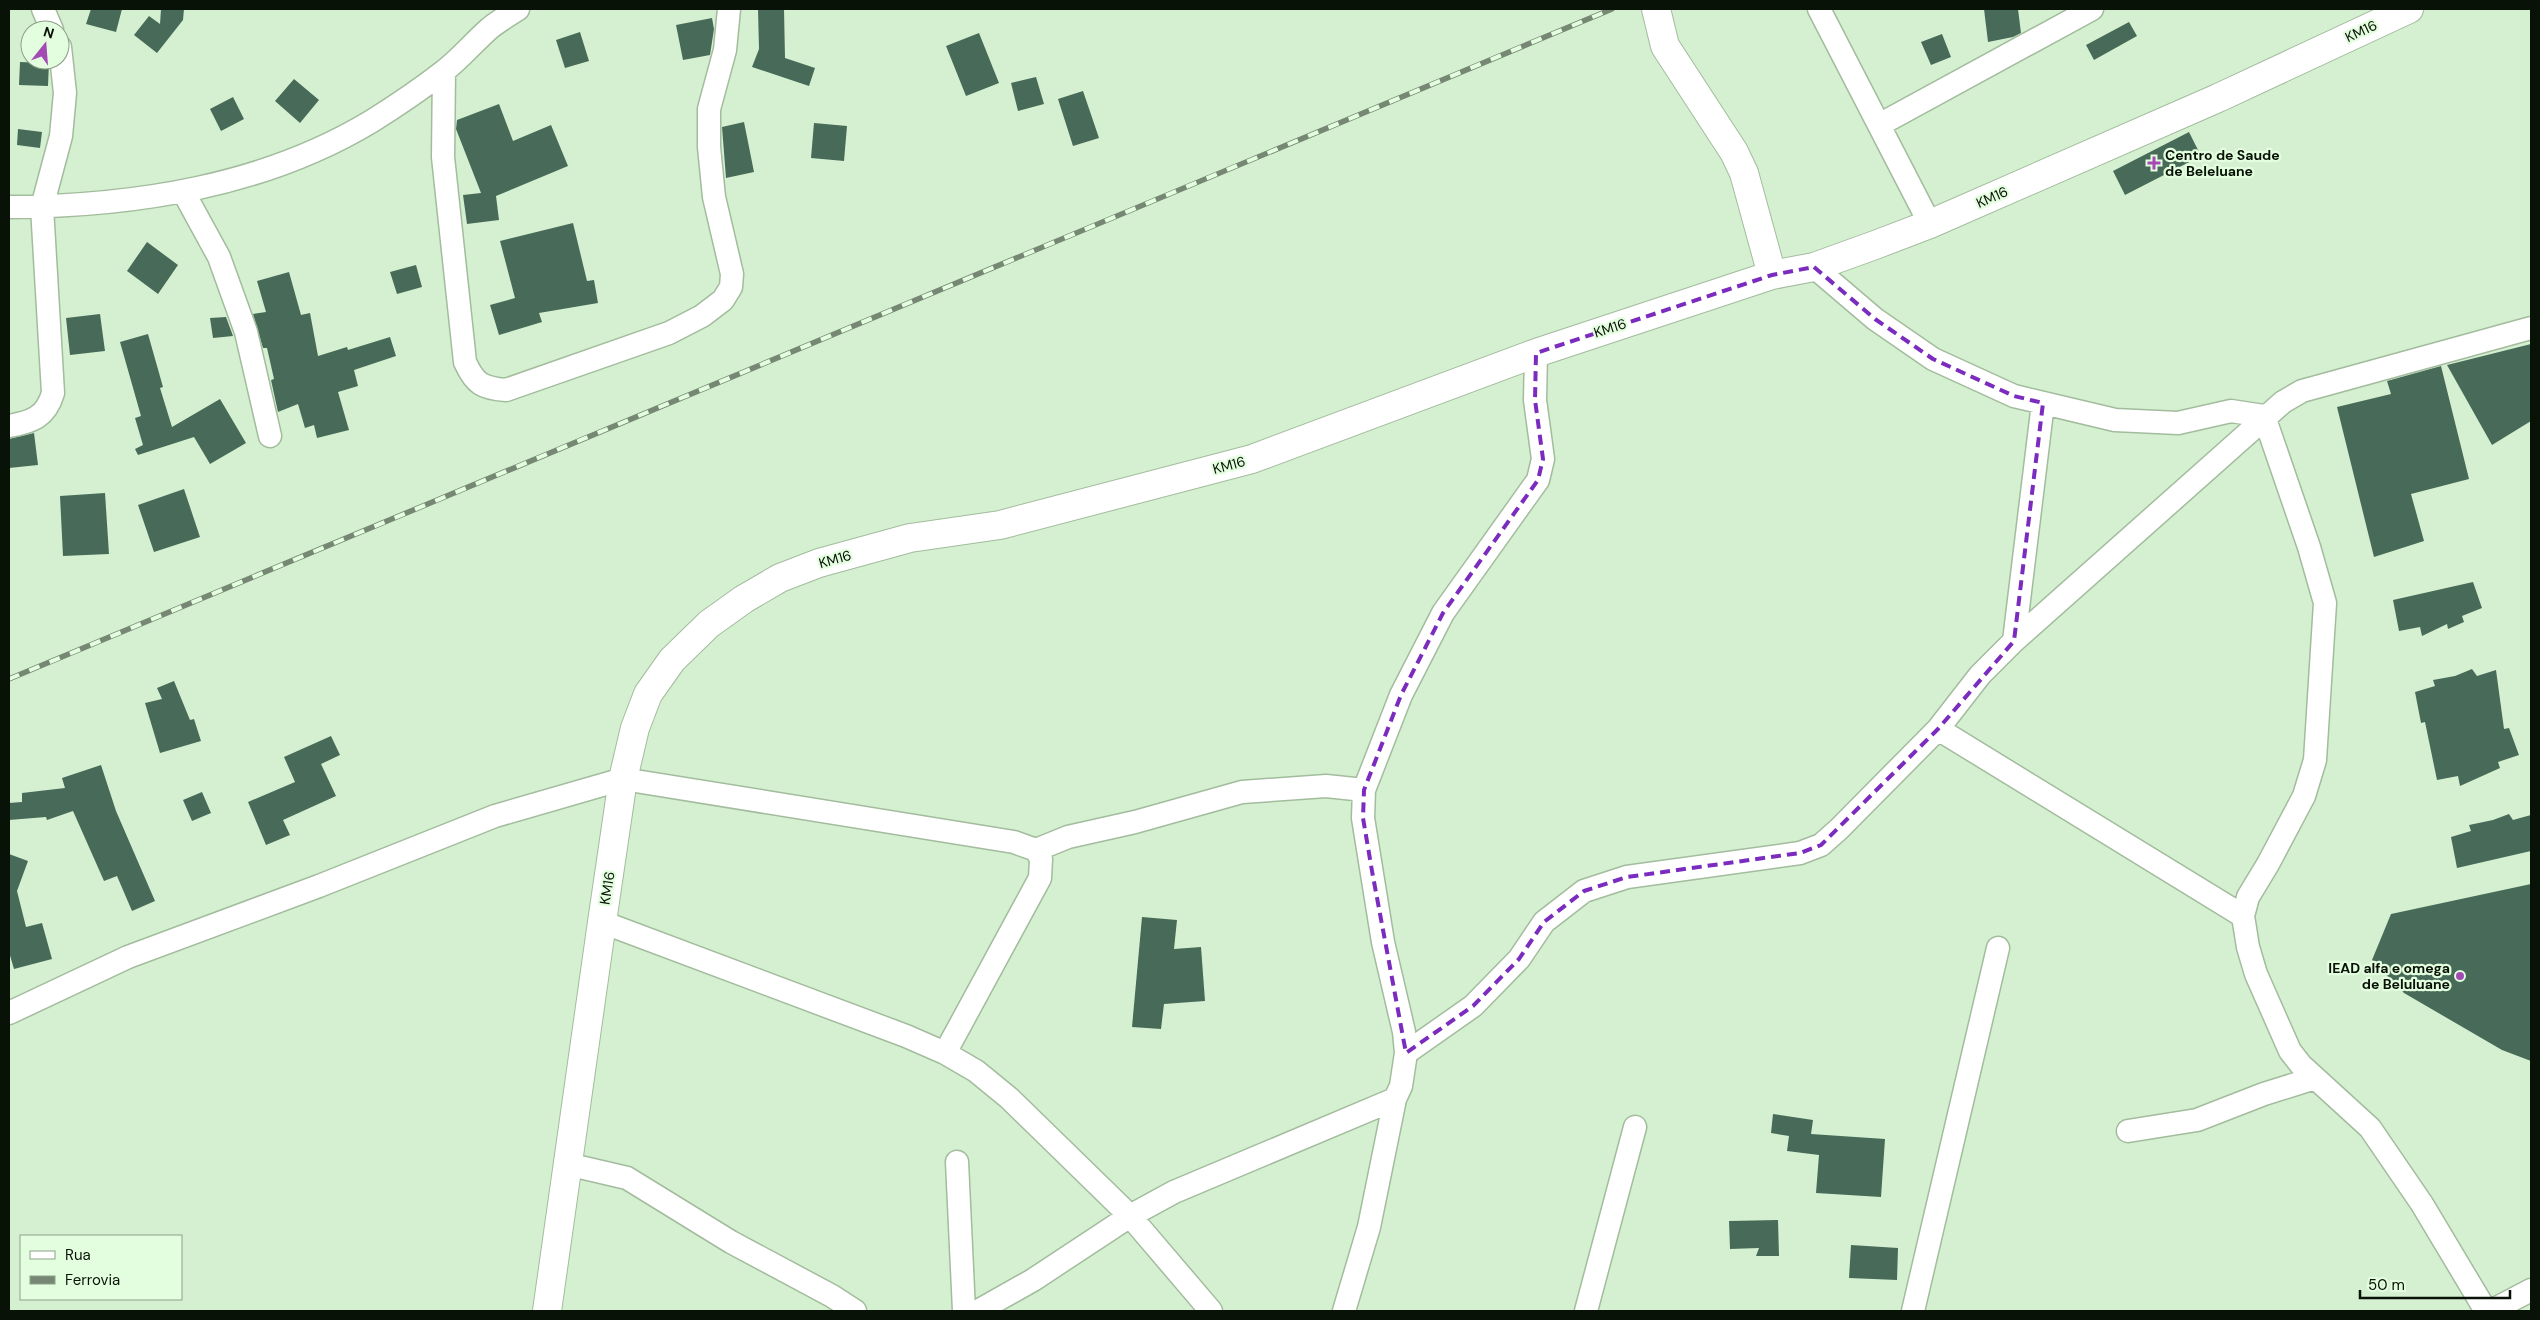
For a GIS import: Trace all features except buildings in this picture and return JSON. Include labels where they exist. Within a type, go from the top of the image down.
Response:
[{"type":"street","points":[[9,207],[120,202],[184,193],[282,163],[326,145],[371,121],[444,71],[492,26],[518,9]]},
{"type":"street","points":[[444,71],[443,157],[465,362],[473,380],[492,389],[506,390],[669,333],[702,316],[724,300],[731,287],[732,274],[714,197],[709,147],[709,109],[724,50],[729,9]]},
{"type":"street","points":[[1656,9],[1665,46],[1734,152],[1744,173],[1772,275]]},
{"type":"street","points":[[1819,9],[1930,224]]},
{"type":"street","points":[[1879,125],[2092,9]]},
{"type":"street","name":"KM16","points":[[547,1311],[623,779],[635,728],[648,694],[672,660],[708,624],[744,599],[780,578],[819,563],[910,538],[1000,526],[1252,459],[1536,353],[1772,275],[1814,267],[1930,224],[2209,102],[2409,9]]},
{"type":"street","points":[[9,426],[30,422],[42,415],[53,393],[42,207],[61,136],[65,93],[62,70]]},
{"type":"street","points":[[184,193],[219,257],[246,332],[270,436]]},
{"type":"street","points":[[1814,267],[1875,319],[1933,359],[2014,396],[2115,420],[2178,424],[2231,411],[2264,416]]},
{"type":"street","points":[[1406,1053],[1473,1006],[1519,959],[1544,922],[1584,891],[1627,877],[1800,853],[1821,845],[1839,830],[1938,729],[1980,675],[2014,641],[2178,496],[2264,416],[2283,402],[2302,391],[2531,328]]},
{"type":"street","points":[[1344,1311],[1369,1227],[1395,1099],[1401,1086],[1406,1053],[1404,1032],[1384,942],[1363,818],[1364,790],[1401,695],[1444,613],[1538,480],[1543,459],[1535,400],[1536,353]]},
{"type":"street","points":[[2014,641],[2043,403]]},
{"type":"street","points":[[2264,416],[2309,547],[2325,603],[2324,638],[2315,760],[2304,796],[2248,897],[2243,916],[2248,947],[2256,974],[2290,1051],[2315,1078],[2370,1128],[2422,1204],[2486,1311]]},
{"type":"street","points":[[1938,729],[2243,916]]},
{"type":"street","points":[[9,1013],[128,957],[319,886],[495,816],[623,779],[1014,842],[1036,850],[1041,859],[1040,878],[945,1053]]},
{"type":"street","points":[[1036,850],[1068,837],[1135,822],[1242,792],[1318,786],[1364,790]]},
{"type":"street","points":[[602,922],[897,1032],[945,1053],[976,1071],[1009,1098],[1130,1216],[1211,1311]]},
{"type":"street","points":[[1913,1311],[1998,948]]},
{"type":"street","points":[[2128,1131],[2197,1120],[2264,1094],[2315,1078]]},
{"type":"street","points":[[978,1311],[1033,1280],[1130,1216],[1174,1192],[1395,1099]]},
{"type":"street","points":[[1586,1311],[1636,1127]]},
{"type":"street","points":[[957,1162],[964,1311]]},
{"type":"street","points":[[567,1164],[627,1178],[731,1242],[832,1296],[855,1311]]},
{"type":"street","points":[[2491,1311],[2531,1290]]},
{"type":"highlighted area","points":[[1814,267],[1875,319],[1933,359],[2014,396],[2043,403],[2014,641],[1938,729],[1821,845],[1800,853],[1627,877],[1584,891],[1544,922],[1519,959],[1473,1006],[1406,1053],[1363,818],[1364,790],[1401,695],[1443,613],[1538,480],[1543,459],[1535,400],[1536,353],[1772,275]]},
{"type":"railway","points":[[9,679],[1612,9]]},
{"type":"place","name":"Centro de Saude de Beleluane","points":[[2154,163]]},
{"type":"place","name":"IEAD alfa e omega de Beluluane","points":[[2460,976]]}]
